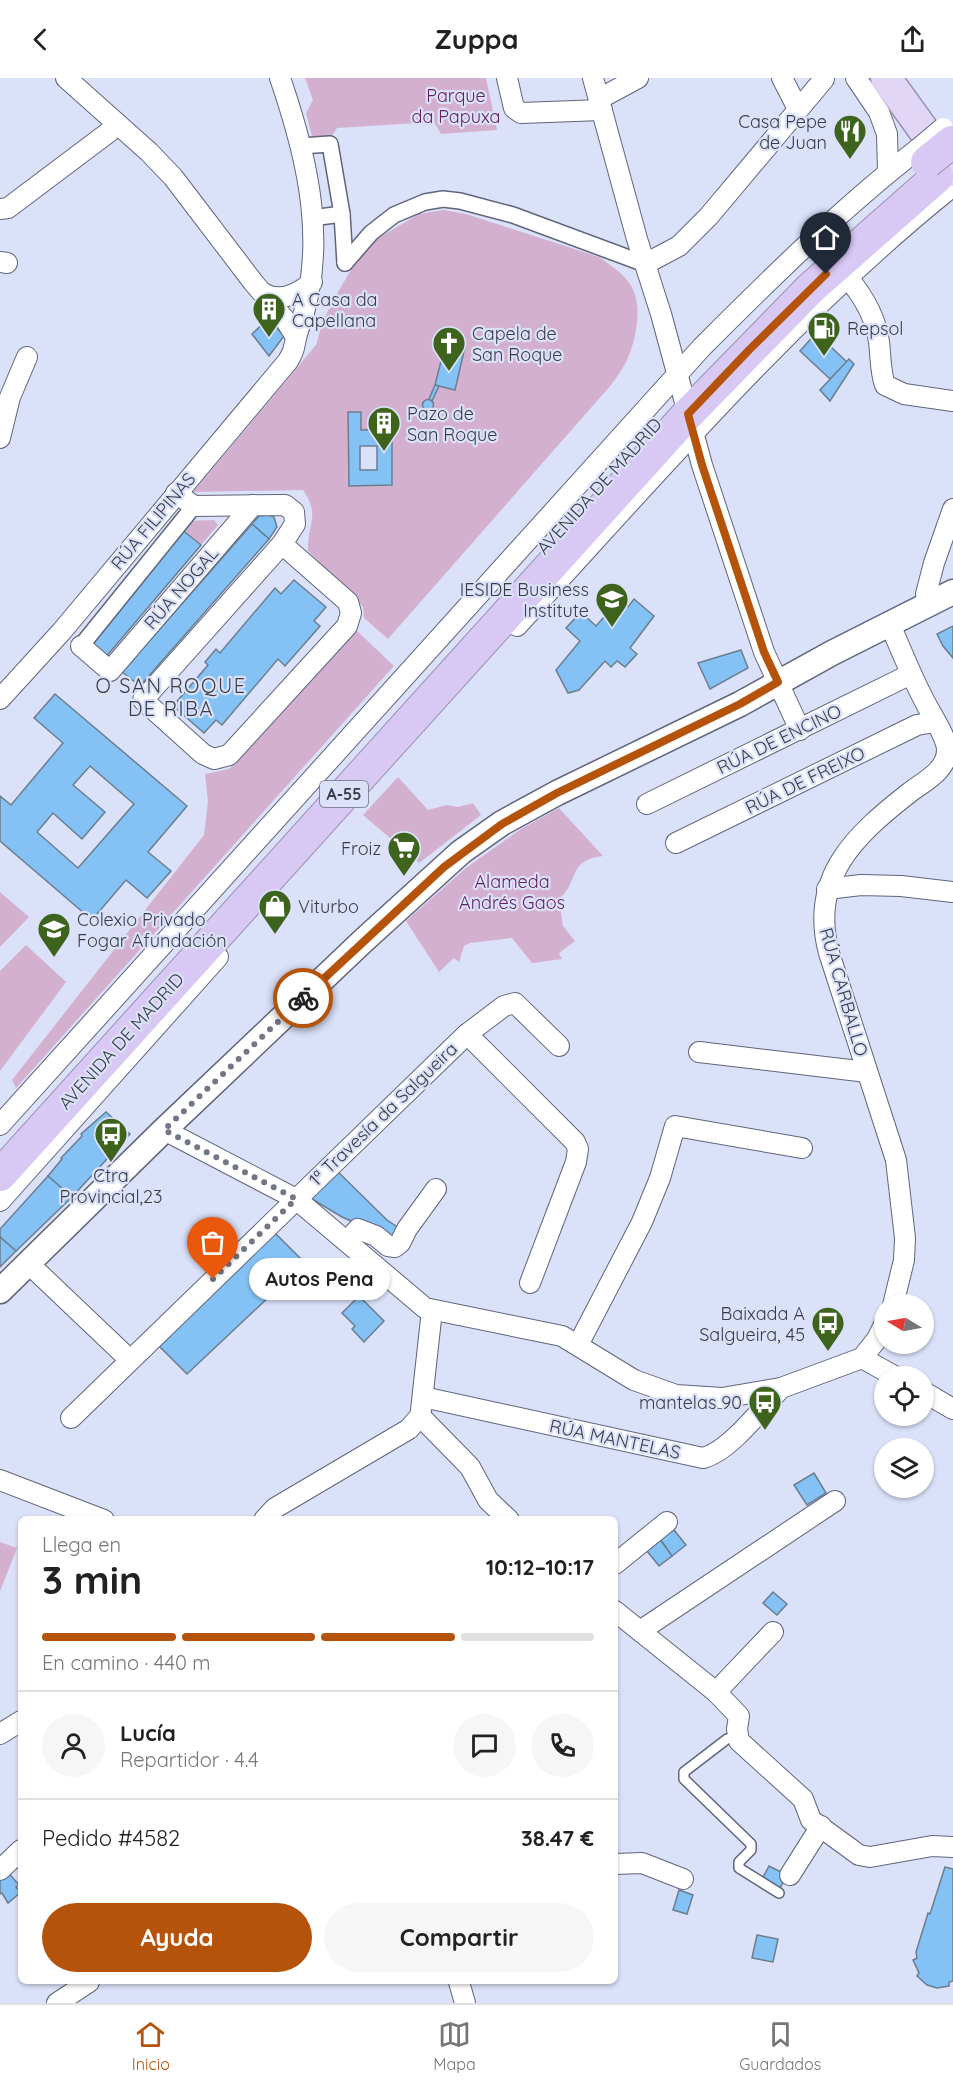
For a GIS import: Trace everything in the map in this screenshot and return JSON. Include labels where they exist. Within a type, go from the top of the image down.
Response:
[{"type":"highway","name":"A-55","points":[[941,171],[950,132]]},
{"type":"highway","name":"AVENIDA DE MADRID","points":[[0,1148],[685,404],[941,171]]},
{"type":"highway","name":"AVENIDA DE MADRID","points":[[0,1175],[685,404]]},
{"type":"main road","points":[[892,87],[941,171]]},
{"type":"street","points":[[66,78],[173,177],[286,321],[296,337]]},
{"type":"street","name":"RÚA FILIPINAS","points":[[0,699],[62,631],[295,350],[296,337],[306,310],[312,282],[314,266],[312,218],[309,187],[297,126],[280,78]]},
{"type":"street","points":[[507,78],[514,108],[521,113],[600,104],[638,78]]},
{"type":"street","points":[[593,78],[685,404],[764,652],[800,730]]},
{"type":"street","points":[[782,78],[798,109]]},
{"type":"street","points":[[856,78],[879,112],[887,134],[888,172]]},
{"type":"street","points":[[301,146],[330,144],[342,214],[345,264],[371,233],[394,214],[416,205],[443,199],[460,201],[513,215],[645,264],[679,246],[709,216],[824,79]]},
{"type":"street","points":[[0,209],[8,208],[117,124]]},
{"type":"street","points":[[685,404],[781,268],[888,172],[941,171]]},
{"type":"street","points":[[685,404],[792,331],[848,278],[941,171]]},
{"type":"street","points":[[312,218],[342,214]]},
{"type":"street","points":[[848,278],[863,296],[874,322],[879,340],[881,370],[885,385],[904,394],[953,401]]},
{"type":"street","points":[[262,293],[287,297],[312,282]]},
{"type":"street","points":[[0,438],[10,397],[27,357]]},
{"type":"street","name":"AVENIDA DE MADRID","points":[[0,1125],[617,442],[685,404]]},
{"type":"street","name":"AVENIDA DE MADRID","points":[[0,1201],[449,700],[685,404]]},
{"type":"street","points":[[176,493],[194,506],[285,505],[294,512],[295,524],[282,544],[142,700],[203,754],[214,759],[229,755],[347,626],[351,614],[348,602],[282,544]]},
{"type":"street","name":"RÚA NOGAL","points":[[81,646],[110,671],[253,505]]},
{"type":"street","points":[[81,646],[194,506]]},
{"type":"street","points":[[930,604],[926,594],[953,509]]},
{"type":"street","points":[[0,1291],[164,1130],[364,940],[461,852],[502,824],[557,793],[740,704],[953,592]]},
{"type":"street","name":"RÚA CARBALLO","points":[[890,625],[911,674],[945,742],[947,749],[944,763],[864,833],[839,863],[827,889],[823,911],[824,935],[896,1160],[905,1238],[904,1260],[895,1294]]},
{"type":"street","name":"RÚA DE ENCINO","points":[[646,804],[911,674]]},
{"type":"street","name":"RÚA DE FREIXO","points":[[676,843],[917,725],[935,722]]},
{"type":"street","points":[[827,889],[861,885],[901,886],[953,892]]},
{"type":"street","name":"1ª Travesía da Salgueira","points":[[71,1418],[465,1035],[504,1006],[515,1003],[559,1046]]},
{"type":"street","points":[[465,1035],[575,1142],[578,1149],[576,1162],[530,1283]]},
{"type":"street","points":[[699,1052],[867,1072]]},
{"type":"street","points":[[578,1345],[642,1222],[660,1178],[675,1126],[802,1148]]},
{"type":"street","points":[[164,1130],[296,1199],[425,1308],[562,1336],[634,1380],[676,1395],[722,1398],[781,1388],[862,1358],[874,1343]]},
{"type":"street","points":[[347,1241],[358,1229],[376,1236],[388,1246],[395,1247],[436,1189]]},
{"type":"street","points":[[28,1263],[130,1360]]},
{"type":"street","points":[[268,1516],[275,1508],[409,1429],[422,1406],[432,1310]]},
{"type":"street","points":[[862,1358],[876,1366]]},
{"type":"street","name":"RÚA MANTELAS","points":[[422,1406],[703,1458],[714,1455],[730,1442],[781,1388]]},
{"type":"street","points":[[934,1398],[953,1409]]},
{"type":"street","points":[[422,1406],[470,1467],[488,1500],[505,1516]]},
{"type":"street","points":[[0,1480],[94,1516]]},
{"type":"street","points":[[640,1631],[835,1500]]},
{"type":"street","points":[[618,1562],[667,1522]]},
{"type":"street","points":[[618,1613],[716,1692],[739,1716],[739,1741],[803,1799],[811,1820],[859,1854],[870,1857],[932,1846],[953,1847]]},
{"type":"street","points":[[716,1692],[772,1632]]},
{"type":"street","points":[[0,1734],[18,1723]]},
{"type":"street","points":[[790,1875],[821,1826]]},
{"type":"street","points":[[0,1870],[18,1853]]},
{"type":"street","points":[[618,1864],[642,1863],[683,1880]]},
{"type":"street","points":[[57,2003],[86,1984]]},
{"type":"street","points":[[460,1984],[465,2003]]},
{"type":"lane","points":[[738,1736],[727,1739],[684,1772],[684,1779],[751,1844],[751,1850],[739,1862],[739,1868],[779,1893]]},
{"type":"green space","name":"Parque da Papuxa","points":[[305,78],[486,78],[497,130],[441,134],[434,122],[337,128],[332,136],[312,136],[306,113],[313,100]]},
{"type":"green space","points":[[443,210],[466,214],[599,257],[620,272],[630,284],[638,312],[630,353],[611,385],[388,639],[364,618],[363,607],[308,551],[312,513],[303,490],[193,492],[316,345],[323,321],[335,297],[351,270],[369,247],[378,238],[419,214]],"holes":[[[443,341],[465,347],[455,390],[435,385],[443,353],[440,352]],[[361,430],[392,430],[392,485],[350,485]]]},
{"type":"green space","points":[[214,520],[218,525],[201,545],[181,529],[187,521]]},
{"type":"green space","points":[[354,628],[394,666],[16,1088],[12,1080],[204,835],[208,802],[205,774],[229,769]]},
{"type":"green space","points":[[398,777],[428,810],[447,805],[458,807],[473,803],[481,815],[419,863],[363,815]]},
{"type":"green space","name":"Alameda Andrés Gaos","points":[[559,808],[603,856],[584,862],[575,872],[570,885],[559,899],[563,926],[575,941],[559,953],[562,959],[532,963],[512,938],[470,943],[464,946],[459,962],[454,958],[439,972],[406,921],[466,868],[521,829]]},
{"type":"green space","points":[[0,892],[29,917],[0,947]]},
{"type":"green space","points":[[26,945],[66,982],[0,1071],[0,971]]},
{"type":"green space","points":[[0,1542],[17,1548],[0,1591]]},
{"type":"building","name":"A Casa da Capellana","points":[[267,320],[270,320],[284,336],[269,356],[252,334]]},
{"type":"building","points":[[816,333],[847,362],[830,379],[800,351]]},
{"type":"building","name":"Capela de San Roque","points":[[443,341],[465,347],[455,390],[435,385],[443,353],[440,352]]},
{"type":"building","points":[[849,359],[854,364],[830,401],[820,390]]},
{"type":"building","points":[[435,385],[439,386],[432,401],[429,399]]},
{"type":"building","points":[[428,399],[434,405],[428,411],[422,405]]},
{"type":"building","name":"Pazo de San Roque","points":[[348,412],[361,412],[361,430],[392,429],[392,485],[349,486]],"holes":[[[360,446],[377,446],[377,470],[360,470]]]},
{"type":"building","points":[[259,516],[274,517],[277,527],[269,539],[252,524]]},
{"type":"building","points":[[252,524],[269,539],[140,686],[122,672]]},
{"type":"building","points":[[181,529],[201,545],[105,658],[87,644]]},
{"type":"building","points":[[294,580],[326,607],[314,621],[320,626],[285,666],[278,659],[222,725],[216,720],[204,733],[173,706],[208,665],[205,662],[216,649],[220,653],[275,588],[281,594]]},
{"type":"building","points":[[634,599],[654,616],[630,648],[637,654],[625,667],[617,661],[611,667],[605,661],[579,690],[568,693],[556,670],[580,641],[566,628],[581,612],[596,626],[619,600],[628,607]]},
{"type":"building","points":[[953,626],[953,658],[937,634]]},
{"type":"building","points":[[741,650],[748,668],[710,689],[698,663]]},
{"type":"building","points":[[55,694],[187,806],[148,852],[171,871],[147,898],[126,880],[92,920],[0,841],[0,796],[11,805],[63,743],[34,718]],"holes":[[[90,766],[134,804],[78,868],[37,832],[53,813],[82,839],[105,812],[73,785]]]},
{"type":"building","points":[[106,1112],[130,1134],[72,1197],[48,1176],[82,1136],[81,1134]]},
{"type":"building","points":[[333,1167],[387,1220],[402,1230],[393,1244],[378,1233],[342,1217],[312,1199],[310,1191]]},
{"type":"building","points":[[48,1176],[72,1197],[16,1251],[0,1237],[0,1229]]},
{"type":"building","points":[[275,1233],[305,1263],[187,1374],[159,1346]]},
{"type":"building","points":[[0,1237],[16,1251],[0,1267]]},
{"type":"building","points":[[359,1296],[384,1321],[364,1342],[352,1329],[355,1326],[342,1313]]},
{"type":"building","points":[[814,1473],[826,1493],[807,1505],[794,1485]]},
{"type":"building","points":[[670,1525],[686,1545],[672,1556],[657,1535]]},
{"type":"building","points":[[657,1535],[672,1556],[659,1566],[643,1546]]},
{"type":"building","points":[[773,1592],[787,1604],[777,1615],[763,1603]]},
{"type":"building","points":[[769,1866],[787,1875],[779,1890],[761,1881]]},
{"type":"building","points":[[945,1867],[953,1869],[953,1981],[949,1982],[949,1986],[937,1988],[927,1985],[917,1976],[919,1973],[913,1960],[917,1958],[916,1952],[928,1913],[930,1914]]},
{"type":"building","points":[[7,1871],[18,1884],[16,1887],[18,1895],[8,1903],[2,1893],[0,1894],[0,1878]]},
{"type":"building","points":[[679,1890],[693,1895],[687,1914],[673,1910]]},
{"type":"building","points":[[757,1935],[778,1939],[773,1962],[752,1958]]},
{"type":"way so far","points":[[213,1279],[296,1199],[164,1130],[303,998]]},
{"type":"place","name":"Casa Pepe de Juan","points":[[850,160]]},
{"type":"place","name":"A Casa da Capellana","points":[[269,338]]},
{"type":"place","name":"Repsol","points":[[824,357]]},
{"type":"place","name":"Capela de San Roque","points":[[449,372]]},
{"type":"place","name":"Pazo de San Roque","points":[[384,452]]},
{"type":"place","name":"IESIDE Business Institute","points":[[612,628]]},
{"type":"place","name":"Froiz","points":[[404,877]]},
{"type":"place","name":"Viturbo","points":[[275,935]]},
{"type":"place","name":"Colexio Privado Fogar Afundación","points":[[54,958]]},
{"type":"place","name":"Ctra Provincial,23","points":[[111,1163]]},
{"type":"place","name":"Autos Pena","points":[[213,1279]]},
{"type":"place","name":"Baixada A Salgueira, 45","points":[[828,1352]]},
{"type":"place","name":"mantelas 90","points":[[765,1431]]},
{"type":"district","name":"O SAN ROQUE DE RIBA","points":[[171,696]]},
{"type":"route","points":[[303,998],[461,852],[502,824],[557,793],[740,704],[778,682],[764,652],[702,465],[688,414],[826,274]]}]
